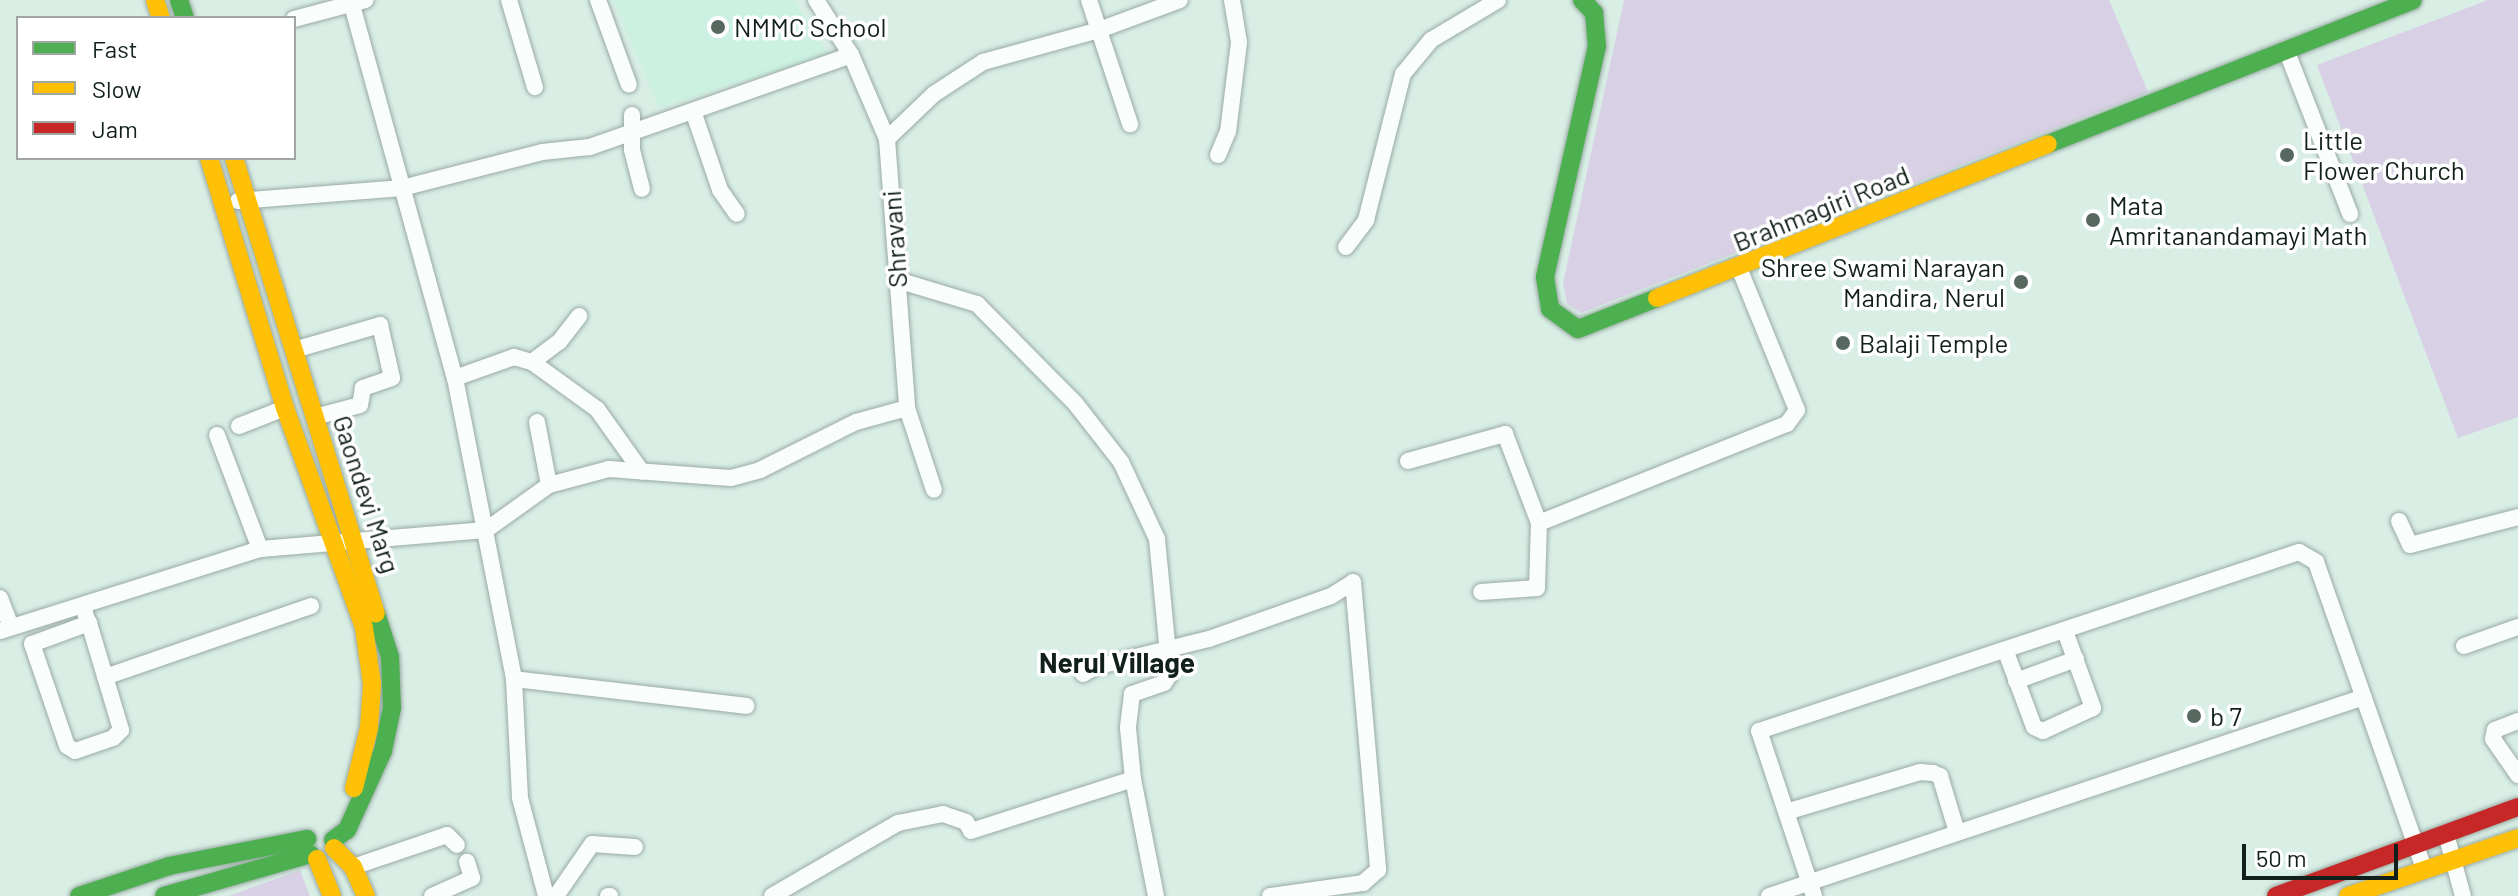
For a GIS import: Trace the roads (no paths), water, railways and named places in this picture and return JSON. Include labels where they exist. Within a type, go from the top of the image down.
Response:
[{"type":"main road","name":"Brahmagiri Road","points":[[1582,0],[1594,13],[1597,46],[1545,277],[1550,309],[1578,329],[1597,325],[2413,0]]},
{"type":"main road","name":"Gaondevi Marg","points":[[210,160],[285,408],[364,628],[372,684],[369,728],[355,785],[331,840]]},
{"type":"main road","name":"Gaondevi Marg","points":[[235,160],[390,657],[392,708],[383,751],[347,830],[331,840]]},
{"type":"main road","points":[[2276,896],[2518,807]]},
{"type":"main road","points":[[2348,896],[2518,838]]},
{"type":"main road","points":[[164,896],[311,850],[331,840]]},
{"type":"main road","points":[[79,896],[169,866],[311,850],[329,856],[331,840]]},
{"type":"main road","points":[[331,840],[353,867],[366,896]]},
{"type":"main road","points":[[311,850],[332,896]]},
{"type":"street","points":[[509,0],[535,87]]},
{"type":"street","points":[[598,0],[629,85]]},
{"type":"street","name":"Shravani","points":[[816,0],[851,55],[887,139],[907,408],[934,490]]},
{"type":"street","points":[[1089,0],[1130,124]]},
{"type":"street","points":[[1218,155],[1228,132],[1239,42],[1232,0]]},
{"type":"street","points":[[1346,247],[1366,220],[1374,197],[1403,74],[1431,40],[1498,0]]},
{"type":"street","points":[[887,139],[934,94],[983,62],[1099,30],[1170,1]]},
{"type":"street","points":[[296,18],[313,7],[352,2],[455,378],[514,679],[520,798],[546,896]]},
{"type":"street","points":[[2287,52],[2350,214]]},
{"type":"street","points":[[225,205],[248,199],[402,188],[542,152],[590,147],[633,123],[693,111],[851,55]]},
{"type":"street","points":[[693,111],[720,190],[737,214]]},
{"type":"street","points":[[633,123],[632,150],[642,189]]},
{"type":"street","points":[[1539,523],[1787,424],[1797,410],[1739,268]]},
{"type":"street","points":[[897,280],[977,304],[1075,403],[1121,462],[1157,539],[1170,674],[1164,683],[1132,694],[1128,728],[1133,779],[1156,896]]},
{"type":"street","points":[[532,362],[559,342],[579,316]]},
{"type":"street","points":[[294,350],[380,325],[392,378],[363,388],[360,405],[315,417]]},
{"type":"street","points":[[455,378],[514,357],[532,362],[597,409],[642,472]]},
{"type":"street","points":[[239,426],[285,408]]},
{"type":"street","points":[[0,598],[6,629],[260,549],[486,530],[549,485],[609,469],[731,478],[760,470],[856,422],[907,408]]},
{"type":"street","points":[[537,422],[549,485]]},
{"type":"street","points":[[1408,461],[1505,434],[1539,523],[1537,588],[1481,592]]},
{"type":"street","points":[[217,435],[260,549]]},
{"type":"street","points":[[2399,521],[2410,545],[2518,517]]},
{"type":"street","points":[[1812,889],[1759,731],[2304,552],[2316,562],[2424,869]]},
{"type":"street","points":[[1083,674],[1263,620],[1331,596],[1353,582],[1378,870],[1363,883],[1270,896]]},
{"type":"street","points":[[83,605],[89,623],[105,677],[119,735],[70,750],[32,644],[89,623]]},
{"type":"street","points":[[105,677],[311,606]]},
{"type":"street","points":[[2464,646],[2518,627]]},
{"type":"street","points":[[2006,652],[2034,727],[2043,731],[2093,708],[2065,631]]},
{"type":"street","points":[[2016,681],[2076,659]]},
{"type":"street","points":[[514,679],[746,706]]},
{"type":"street","points":[[1769,896],[1812,889],[1957,832],[2364,697]]},
{"type":"street","points":[[2518,721],[2499,727],[2493,739],[2518,775]]},
{"type":"street","points":[[1786,812],[1920,772],[1933,773],[1940,776],[1957,832]]},
{"type":"street","points":[[772,896],[898,823],[943,814],[966,822],[971,831],[1133,779]]},
{"type":"street","points":[[2446,834],[2463,896]]},
{"type":"street","points":[[353,867],[447,835],[457,845]]},
{"type":"street","points":[[556,896],[592,844],[635,847]]},
{"type":"street","points":[[432,896],[472,878],[467,862]]},
{"type":"place","name":"NMMC School","points":[[718,27]]},
{"type":"place","name":"Little Flower Church","points":[[2287,155]]},
{"type":"place","name":"Mata Amritanandamayi Math","points":[[2093,220]]},
{"type":"place","name":"Shree Swami Narayan Mandira, Nerul","points":[[2021,282]]},
{"type":"place","name":"Balaji Temple","points":[[1843,343]]},
{"type":"place","name":"b 7","points":[[2194,716]]},
{"type":"district","name":"Nerul Village","points":[[1117,662]]}]
